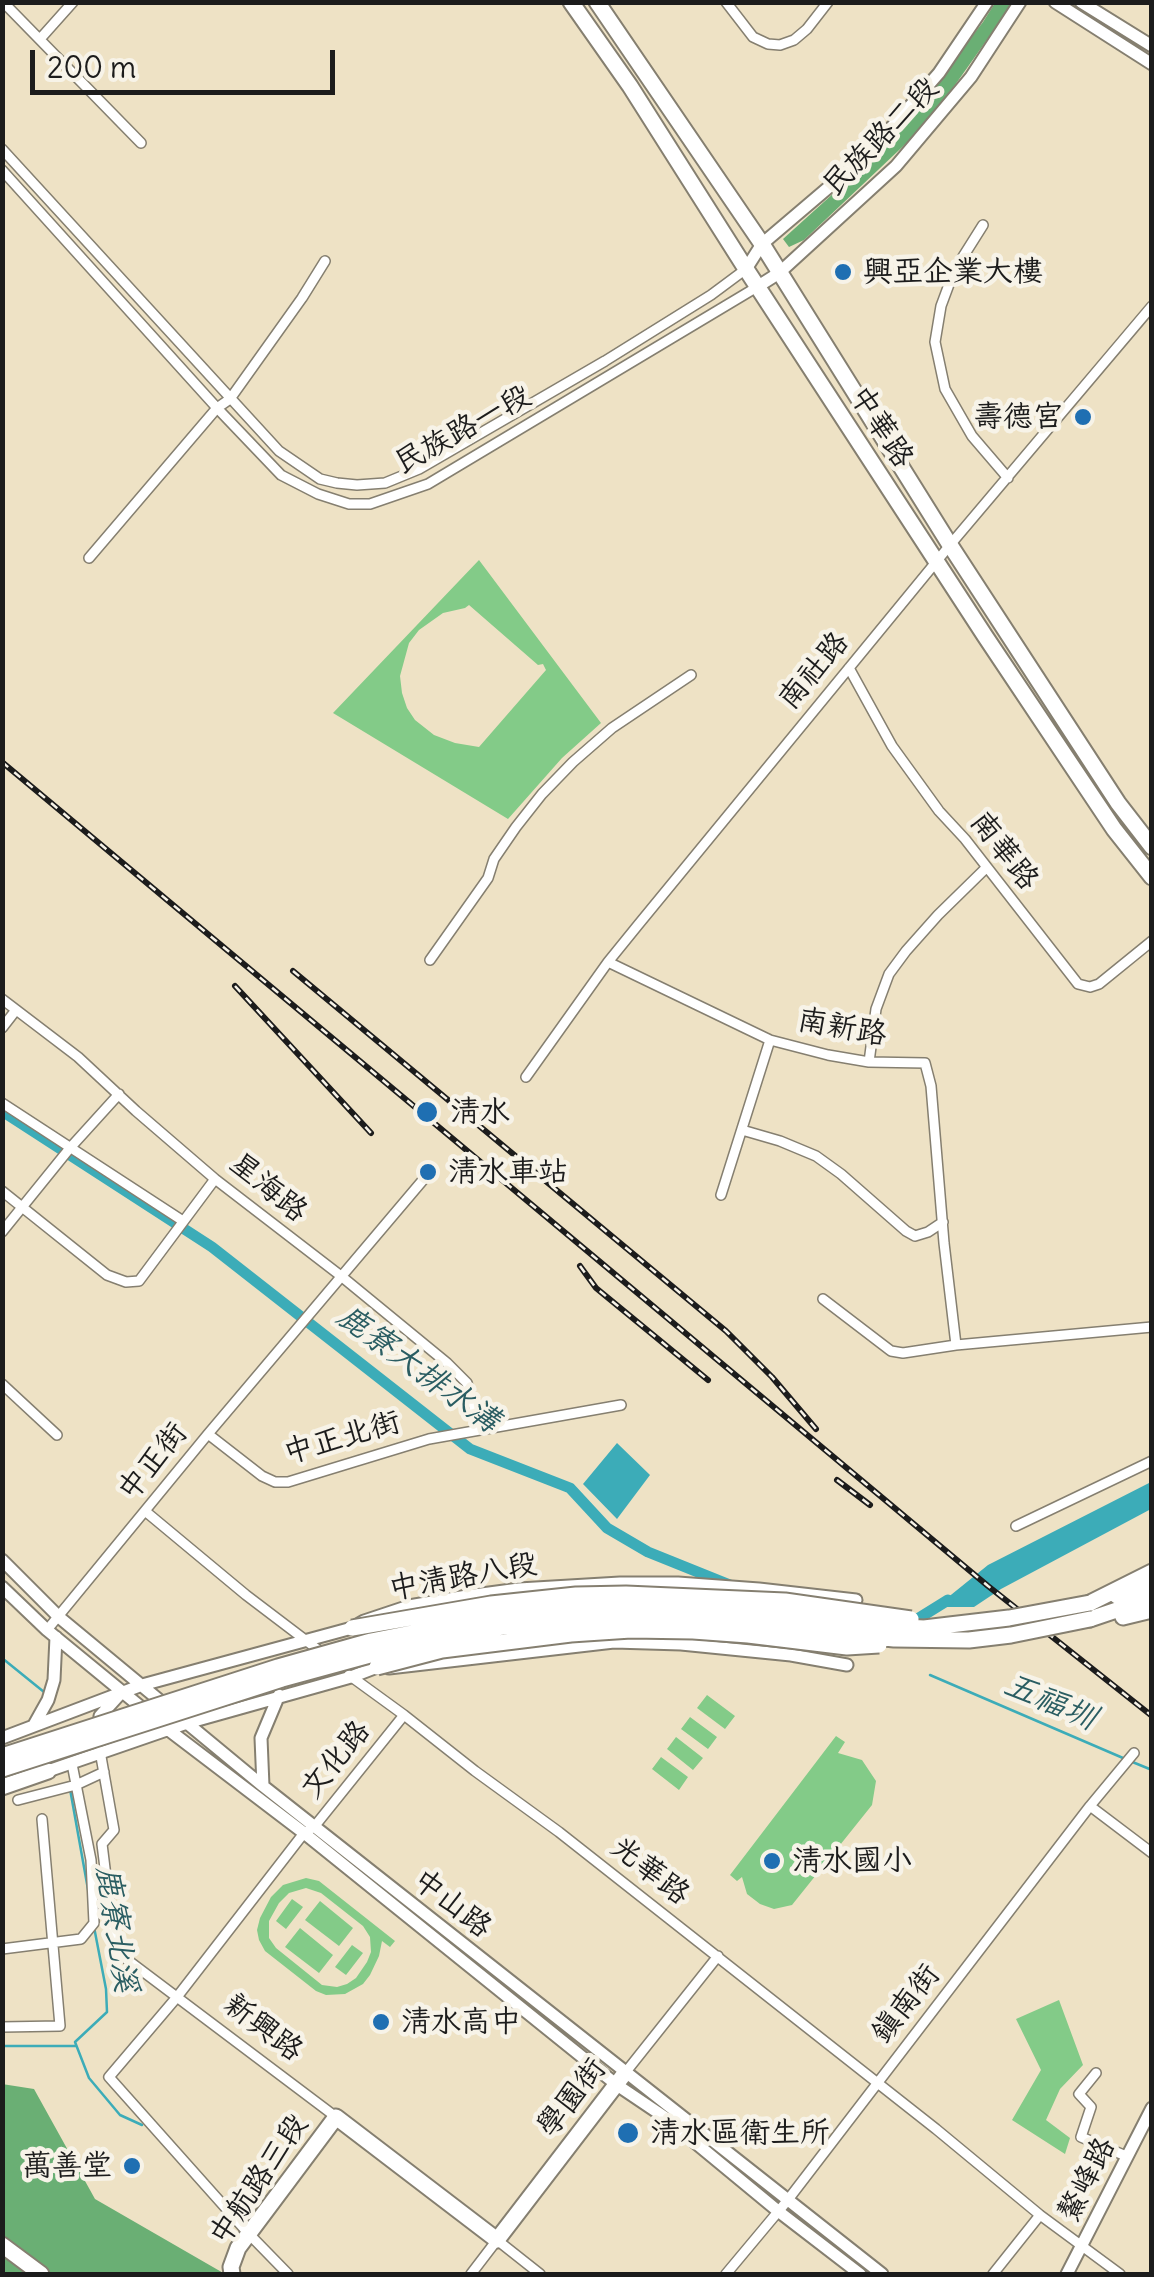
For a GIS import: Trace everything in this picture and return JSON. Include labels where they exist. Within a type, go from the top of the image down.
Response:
[{"type":"main road","name":"中華路","points":[[571,2],[630,86],[757,287],[1114,829],[1152,877]]},
{"type":"main road","name":"中華路","points":[[597,2],[762,244],[950,545],[1118,803],[1152,847]]},
{"type":"main road","points":[[1090,1611],[1152,1572]]},
{"type":"main road","points":[[2,1756],[278,1667],[371,1641],[503,1614],[590,1607],[702,1606],[924,1628],[1090,1611],[1152,1584]]},
{"type":"main road","points":[[352,1628],[491,1604],[626,1594],[785,1601],[939,1626]]},
{"type":"main road","points":[[2,1769],[282,1679],[381,1652],[503,1627],[649,1618],[719,1621],[894,1640],[969,1640],[1152,1598]]},
{"type":"main road","points":[[1090,1611],[1103,1622],[1152,1610]]},
{"type":"main road","points":[[376,1667],[442,1650],[632,1630],[730,1634],[847,1648],[920,1640]]},
{"type":"main road","points":[[2,1787],[48,1771]]},
{"type":"main road","name":"學園街","points":[[497,2240],[621,2079]]},
{"type":"main road","name":"中航路三段","points":[[232,2274],[238,2248],[336,2117]]},
{"type":"main road","name":"新興路","points":[[336,2117],[497,2240]]},
{"type":"main road","points":[[2,2245],[41,2274]]},
{"type":"street","points":[[2,2],[141,143]]},
{"type":"street","points":[[40,38],[73,2]]},
{"type":"street","points":[[726,2],[753,37],[780,45],[807,30],[828,2]]},
{"type":"street","name":"民族路二段","points":[[746,269],[762,244],[868,153],[938,73],[987,2]]},
{"type":"street","name":"民族路二段","points":[[757,287],[779,273],[896,166],[971,78],[1020,2]]},
{"type":"street","points":[[1055,2],[1152,64]]},
{"type":"street","points":[[1081,2],[1152,46]]},
{"type":"street","name":"民族路一段","points":[[2,148],[280,451],[320,479],[357,486],[384,483],[419,470],[696,304],[746,269]]},
{"type":"street","name":"民族路一段","points":[[2,170],[281,475],[318,494],[350,504],[370,504],[428,484],[757,287]]},
{"type":"street","points":[[983,225],[954,270],[941,306],[935,342],[945,388],[972,436],[1008,478]]},
{"type":"street","points":[[89,558],[217,408],[230,399],[325,261]]},
{"type":"street","name":"南社路","points":[[526,1077],[608,962],[1152,306]]},
{"type":"street","name":"南華路","points":[[849,668],[892,746],[1078,984],[1099,984],[1152,940]]},
{"type":"street","points":[[430,960],[488,878],[505,843],[542,794],[612,728],[691,675]]},
{"type":"street","points":[[869,1062],[876,1009],[888,974],[938,915],[986,868]]},
{"type":"street","name":"南新路","points":[[608,962],[770,1040],[869,1062],[925,1063],[931,1086],[944,1222]]},
{"type":"street","name":"星海路","points":[[2,1000],[78,1057],[216,1179],[341,1276],[467,1383],[480,1429]]},
{"type":"street","points":[[2,1028],[16,1010]]},
{"type":"street","points":[[721,1194],[770,1040]]},
{"type":"street","points":[[2,1232],[119,1094]]},
{"type":"street","points":[[2,1103],[184,1221]]},
{"type":"street","points":[[742,1130],[816,1156],[906,1232],[915,1236],[944,1222],[956,1345]]},
{"type":"street","points":[[2,1192],[107,1275],[126,1282],[139,1280],[216,1179]]},
{"type":"street","points":[[341,1276],[423,1180]]},
{"type":"street","name":"中正街","points":[[52,1634],[60,1618],[145,1511],[341,1276]]},
{"type":"street","points":[[823,1299],[892,1351],[903,1353],[1152,1327]]},
{"type":"street","points":[[2,1384],[57,1435]]},
{"type":"street","name":"中正北街","points":[[208,1434],[262,1476],[288,1482],[429,1439],[621,1404]]},
{"type":"street","points":[[1016,1526],[1152,1461]]},
{"type":"street","name":"光華路","points":[[145,1511],[246,1595],[559,1832],[1040,2215],[1120,2274]]},
{"type":"street","name":"中山路","points":[[2,1560],[60,1618],[263,1786],[309,1830]]},
{"type":"street","name":"中清路八段","points":[[2,1738],[123,1691],[352,1628],[409,1606],[519,1588],[678,1582],[856,1600]]},
{"type":"street","name":"中山路","points":[[2,1586],[52,1634],[170,1730],[309,1830],[663,2116],[782,2206],[882,2274]]},
{"type":"street","points":[[48,1771],[100,1751],[376,1667],[397,1669],[614,1642],[791,1654],[847,1665],[856,1600]]},
{"type":"street","points":[[34,1725],[54,1680],[52,1634]]},
{"type":"street","points":[[100,1751],[100,1716],[123,1691]]},
{"type":"street","points":[[263,1786],[261,1738],[279,1696]]},
{"type":"street","name":"文化路","points":[[248,2233],[109,2077],[404,1715]]},
{"type":"street","name":"新興路","points":[[100,1751],[114,1830],[102,1844],[112,1925],[121,1956],[336,2117]]},
{"type":"street","name":"鎮南街","points":[[726,2274],[1130,1758]]},
{"type":"street","points":[[2,1949],[81,1939],[94,1924],[92,1860],[72,1764]]},
{"type":"street","points":[[18,1800],[104,1772]]},
{"type":"street","points":[[1090,1806],[1152,1853]]},
{"type":"street","points":[[2,2027],[60,2026],[42,1819]]},
{"type":"street","name":"學園街","points":[[621,2079],[718,1956]]},
{"type":"street","points":[[1096,2073],[1079,2094],[1090,2107],[1080,2137],[1126,2156]]},
{"type":"street","name":"鰲峰路","points":[[1067,2274],[1152,2108]]},
{"type":"street","name":"中山路","points":[[782,2206],[860,2274]]},
{"type":"street","points":[[993,2274],[1040,2215]]},
{"type":"street","points":[[248,2233],[288,2274]]},
{"type":"street","name":"新興路","points":[[497,2240],[540,2274]]},
{"type":"street","name":"學園街","points":[[470,2274],[497,2240]]},
{"type":"green space","points":[[995,3],[1013,3],[915,135],[804,240],[789,247],[783,239],[912,115]]},
{"type":"green space","points":[[479,560],[601,723],[562,758],[508,819],[333,713]],"holes":[[[469,605],[538,665],[543,664],[546,670],[479,747],[434,735],[415,720],[402,693],[400,676],[409,643],[419,630],[443,613]]]},
{"type":"green space","points":[[707,1695],[735,1716],[725,1729],[697,1708]]},
{"type":"green space","points":[[690,1717],[717,1737],[708,1749],[681,1729]]},
{"type":"green space","points":[[836,1736],[845,1742],[838,1753],[862,1760],[876,1781],[872,1805],[792,1905],[774,1909],[760,1904],[747,1894],[742,1877],[737,1881],[730,1875]]},
{"type":"green space","points":[[676,1737],[703,1758],[693,1770],[667,1749]]},
{"type":"green space","points":[[661,1757],[688,1777],[679,1790],[652,1769]]},
{"type":"green space","points":[[306,1878],[319,1881],[395,1941],[390,1947],[382,1941],[379,1956],[363,1984],[345,1994],[326,1995],[265,1951],[257,1930],[260,1918],[283,1885]],"holes":[[[306,1888],[321,1893],[363,1926],[370,1937],[367,1962],[356,1978],[337,1987],[322,1985],[269,1938],[269,1921],[289,1893]]]},
{"type":"green space","points":[[292,1899],[303,1907],[286,1929],[276,1921]]},
{"type":"green space","points":[[320,1901],[353,1928],[339,1946],[305,1920]]},
{"type":"green space","points":[[300,1928],[333,1955],[319,1973],[285,1947]]},
{"type":"green space","points":[[352,1945],[363,1953],[346,1975],[335,1967]]},
{"type":"green space","points":[[1059,2000],[1083,2065],[1060,2089],[1046,2120],[1070,2138],[1065,2154],[1012,2120],[1041,2070],[1016,2019]]},
{"type":"green space","points":[[2,2084],[34,2089],[95,2199],[225,2274],[3,2274]]},
{"type":"water","points":[[617,1443],[650,1475],[617,1519],[583,1484]]},
{"type":"water","points":[[1151,1482],[1151,1509],[974,1607],[936,1607],[988,1565]]},
{"type":"waterway","name":"鹿寮大排水溝","points":[[2,1111],[212,1247],[470,1449],[570,1488],[607,1528],[648,1552],[730,1585]]},
{"type":"waterway","name":"鹿寮大排水溝","points":[[908,1622],[948,1600]]},
{"type":"waterway","points":[[2,1658],[44,1692]]},
{"type":"waterway","name":"五福圳","points":[[930,1675],[1123,1758]]},
{"type":"waterway","name":"五福圳","points":[[1130,1761],[1152,1770]]},
{"type":"waterway","name":"鹿寮北溪","points":[[70,1789],[89,1895]]},
{"type":"waterway","name":"鹿寮北溪","points":[[94,1927],[107,2012],[75,2042],[89,2078],[120,2115],[142,2125]]},
{"type":"waterway","points":[[2,2046],[76,2046]]},
{"type":"railway","points":[[2,762],[988,1586],[1152,1716]]},
{"type":"railway","points":[[293,971],[726,1331],[816,1429]]},
{"type":"railway","points":[[235,986],[371,1133]]},
{"type":"railway","points":[[580,1266],[596,1288],[708,1380]]},
{"type":"railway","points":[[837,1480],[870,1505]]},
{"type":"place","name":"興亞企業大樓","points":[[843,272]]},
{"type":"place","name":"壽德宮","points":[[1083,417]]},
{"type":"place","name":"清水","points":[[427,1112]]},
{"type":"place","name":"清水車站","points":[[428,1172]]},
{"type":"place","name":"清水國小","points":[[772,1861]]},
{"type":"place","name":"清水高中","points":[[381,2022]]},
{"type":"place","name":"清水區衛生所","points":[[628,2133]]},
{"type":"place","name":"萬善堂","points":[[132,2166]]}]
